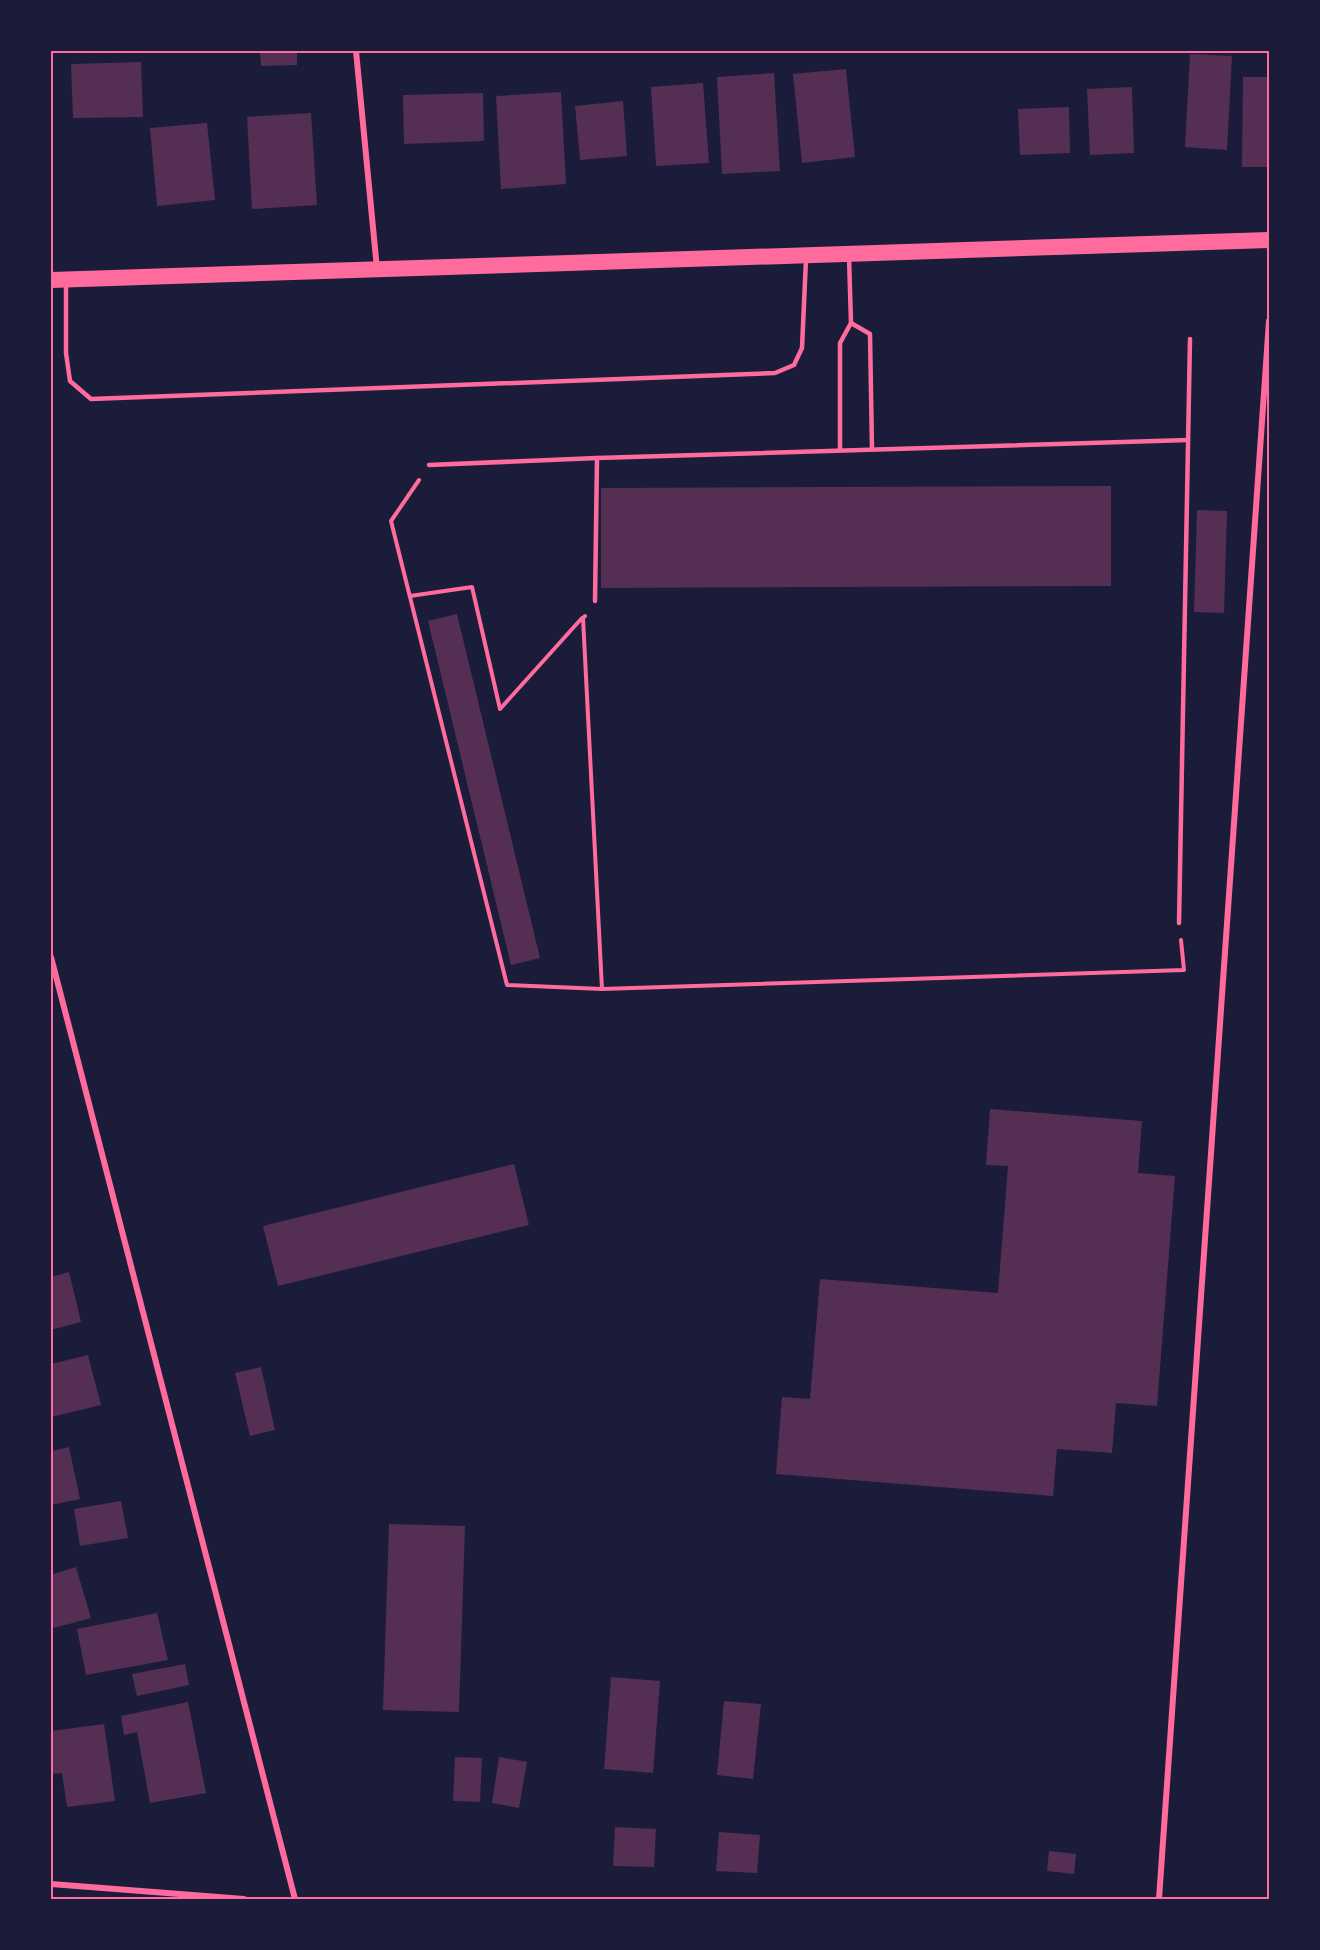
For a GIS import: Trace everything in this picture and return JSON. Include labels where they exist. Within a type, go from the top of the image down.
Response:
[{"type":"highway","points":[[58,280],[1269,240]]},
{"type":"street","points":[[356,51],[377,269]]},
{"type":"street","points":[[1159,1899],[1269,321]]},
{"type":"street","points":[[51,957],[295,1899]]},
{"type":"street","points":[[51,1884],[187,1897],[244,1899]]},
{"type":"lane","points":[[840,450],[840,343],[851,323],[849,254]]},
{"type":"lane","points":[[58,280],[70,381],[91,399],[775,373],[794,365],[802,348],[806,256]]},
{"type":"lane","points":[[851,323],[870,334],[872,449]]},
{"type":"lane","points":[[1179,923],[1190,339]]},
{"type":"lane","points":[[429,465],[1188,440]]},
{"type":"lane","points":[[595,601],[597,458]]},
{"type":"path","points":[[429,465],[391,521],[507,985],[602,989],[1184,970],[1179,923]]},
{"type":"path","points":[[410,596],[472,587],[500,709],[583,618],[595,601]]},
{"type":"path","points":[[583,618],[602,989]]},
{"type":"building","points":[[260,51],[297,51],[297,65],[261,66]]},
{"type":"building","points":[[1190,54],[1232,56],[1227,150],[1185,147]]},
{"type":"building","points":[[141,62],[143,117],[73,118],[71,64]]},
{"type":"building","points":[[846,69],[855,157],[802,163],[793,74]]},
{"type":"building","points":[[774,73],[780,171],[722,174],[717,77]]},
{"type":"building","points":[[1243,77],[1269,77],[1269,167],[1242,167]]},
{"type":"building","points":[[703,83],[709,163],[656,166],[651,87]]},
{"type":"building","points":[[1132,87],[1134,153],[1090,155],[1087,89]]},
{"type":"building","points":[[561,92],[566,184],[501,189],[496,96]]},
{"type":"building","points":[[483,93],[484,141],[404,144],[403,95]]},
{"type":"building","points":[[623,101],[627,156],[580,160],[575,106]]},
{"type":"building","points":[[1069,107],[1070,153],[1020,155],[1018,109]]},
{"type":"building","points":[[311,113],[317,205],[252,209],[247,117]]},
{"type":"building","points":[[207,123],[215,200],[157,206],[150,128]]},
{"type":"building","points":[[1111,486],[1111,586],[601,588],[601,488]]},
{"type":"building","points":[[1197,510],[1227,511],[1224,613],[1194,612]]},
{"type":"building","points":[[457,614],[540,958],[511,965],[428,621]]},
{"type":"building","points":[[990,1109],[1142,1121],[1138,1173],[1175,1176],[1157,1406],[1116,1403],[1112,1453],[1057,1449],[1053,1496],[776,1474],[782,1397],[810,1399],[820,1279],[998,1293],[1008,1166],[986,1165]]},
{"type":"building","points":[[514,1164],[529,1225],[278,1286],[263,1226]]},
{"type":"building","points":[[69,1272],[81,1322],[51,1330],[51,1277]]},
{"type":"building","points":[[88,1355],[101,1405],[51,1417],[51,1364]]},
{"type":"building","points":[[261,1367],[275,1430],[250,1436],[235,1373]]},
{"type":"building","points":[[69,1447],[80,1499],[51,1505],[51,1451]]},
{"type":"building","points":[[121,1501],[128,1538],[80,1546],[74,1509]]},
{"type":"building","points":[[389,1524],[465,1526],[459,1712],[383,1710]]},
{"type":"building","points":[[76,1567],[91,1618],[54,1628],[51,1619],[51,1575]]},
{"type":"building","points":[[157,1613],[168,1660],[86,1675],[77,1629]]},
{"type":"building","points":[[185,1664],[189,1685],[137,1696],[132,1674]]},
{"type":"building","points":[[611,1677],[660,1681],[653,1773],[604,1769]]},
{"type":"building","points":[[724,1701],[761,1704],[753,1779],[717,1775]]},
{"type":"building","points":[[188,1702],[206,1793],[150,1803],[137,1732],[124,1735],[121,1716]]},
{"type":"building","points":[[104,1724],[115,1801],[67,1807],[62,1773],[51,1774],[51,1731]]},
{"type":"building","points":[[455,1757],[482,1758],[480,1802],[453,1801]]},
{"type":"building","points":[[499,1757],[527,1762],[519,1808],[492,1803]]},
{"type":"building","points":[[615,1827],[656,1829],[654,1867],[613,1866]]},
{"type":"building","points":[[719,1832],[760,1835],[757,1873],[716,1871]]},
{"type":"building","points":[[1049,1851],[1076,1854],[1074,1874],[1047,1871]]}]
